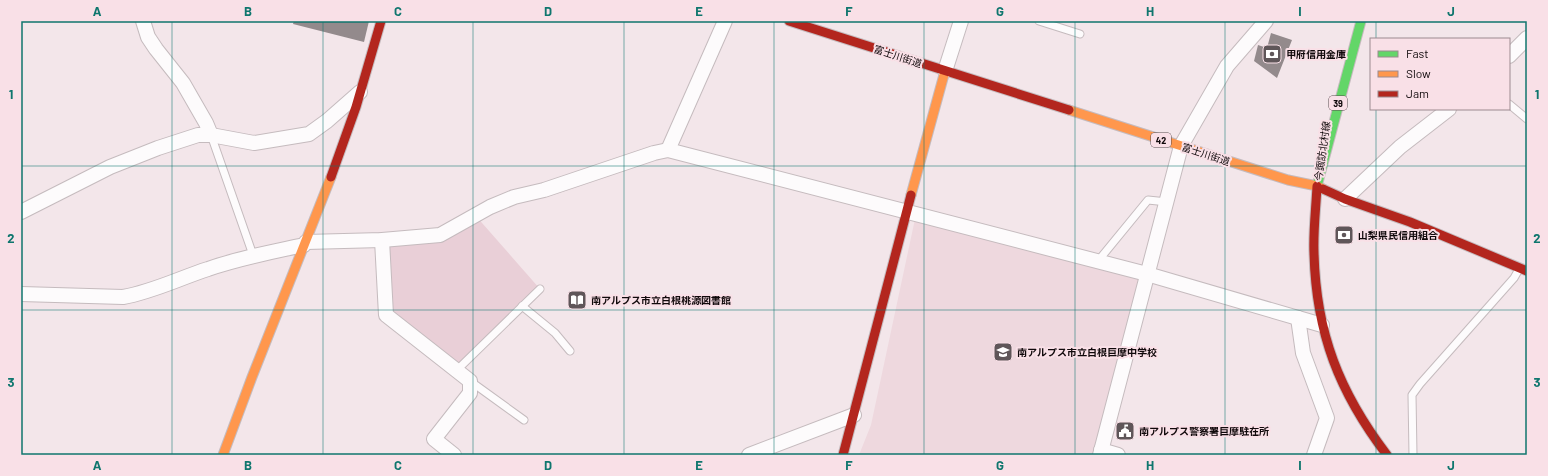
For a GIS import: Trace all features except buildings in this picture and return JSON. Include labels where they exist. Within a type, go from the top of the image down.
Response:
[{"type":"street","points":[[143,21],[148,37],[183,83],[206,123],[211,135]]},
{"type":"street","points":[[223,455],[245,394],[334,170],[372,57],[381,21]]},
{"type":"street","points":[[668,150],[725,21]]},
{"type":"street","name":"富士川街道","points":[[789,21],[1288,180],[1318,186],[1523,269]]},
{"type":"street","points":[[843,455],[906,211],[945,71],[961,21]]},
{"type":"street","points":[[1118,455],[1101,453],[1181,146],[1227,66],[1266,21]]},
{"type":"street","name":"今諏訪北村線","points":[[1318,186],[1361,21]]},
{"type":"street","points":[[1510,55],[1527,38]]},
{"type":"street","points":[[21,212],[110,167],[198,135],[211,135],[254,143],[309,134],[360,92]]},
{"type":"street","name":"今諏訪北村線","points":[[1318,186],[1328,109]]},
{"type":"street","points":[[1345,198],[1400,147],[1448,110]]},
{"type":"street","points":[[21,294],[123,297],[136,295],[209,268],[253,255],[305,244],[440,235],[490,207],[514,197],[544,190],[654,153],[668,150],[1147,274],[1322,326]]},
{"type":"street","points":[[1318,186],[1313,260],[1316,298],[1322,326],[1336,373],[1355,411],[1372,437],[1387,455]]},
{"type":"street","points":[[382,240],[386,315],[470,380],[470,393],[434,439],[454,455]]},
{"type":"street","points":[[1298,318],[1303,353],[1327,418],[1314,455]]},
{"type":"street","points":[[749,455],[854,415]]},
{"type":"lane","points":[[1039,21],[1080,34]]},
{"type":"lane","points":[[1510,105],[1527,119]]},
{"type":"lane","points":[[211,135],[253,255]]},
{"type":"lane","points":[[1098,261],[1148,200],[1167,202]]},
{"type":"lane","points":[[1413,455],[1412,395],[1420,384],[1523,269]]},
{"type":"lane","points":[[457,370],[540,289]]},
{"type":"lane","points":[[522,306],[555,333],[570,350]]},
{"type":"lane","points":[[470,380],[524,420]]},
{"type":"shaded area","points":[[475,215],[540,289],[457,370],[386,315],[382,240],[440,235]]},
{"type":"shaded area","name":"南アルプス市立白根巨摩中学校","points":[[915,219],[1139,279],[1093,455],[859,455],[871,425]]},
{"type":"traffic: fast","points":[[1317,186],[1361,21]]},
{"type":"traffic: slow","points":[[911,195],[945,71]]},
{"type":"traffic: slow","points":[[1069,110],[1288,180],[1317,186],[1323,189]]},
{"type":"traffic: slow","points":[[223,455],[252,377],[331,177]]},
{"type":"traffic: jam","points":[[331,177],[356,107],[381,21]]},
{"type":"traffic: jam","points":[[789,21],[1069,110]]},
{"type":"traffic: jam","points":[[1317,186],[1314,253],[1316,282],[1325,335],[1343,384],[1370,432],[1387,455]]},
{"type":"traffic: jam","points":[[1323,189],[1345,199],[1410,222],[1527,271]]},
{"type":"traffic: jam","points":[[843,455],[911,195]]},
{"type":"place","name":"甲府信用金庫","points":[[1272,54]]},
{"type":"place","name":"山梨県民信用組合","points":[[1344,235]]},
{"type":"place","name":"南アルプス市立白根桃源図書館","points":[[577,300]]},
{"type":"place","name":"南アルプス市立白根巨摩中学校","points":[[1003,352]]},
{"type":"place","name":"南アルプス警察署巨摩駐在所","points":[[1125,431]]}]
